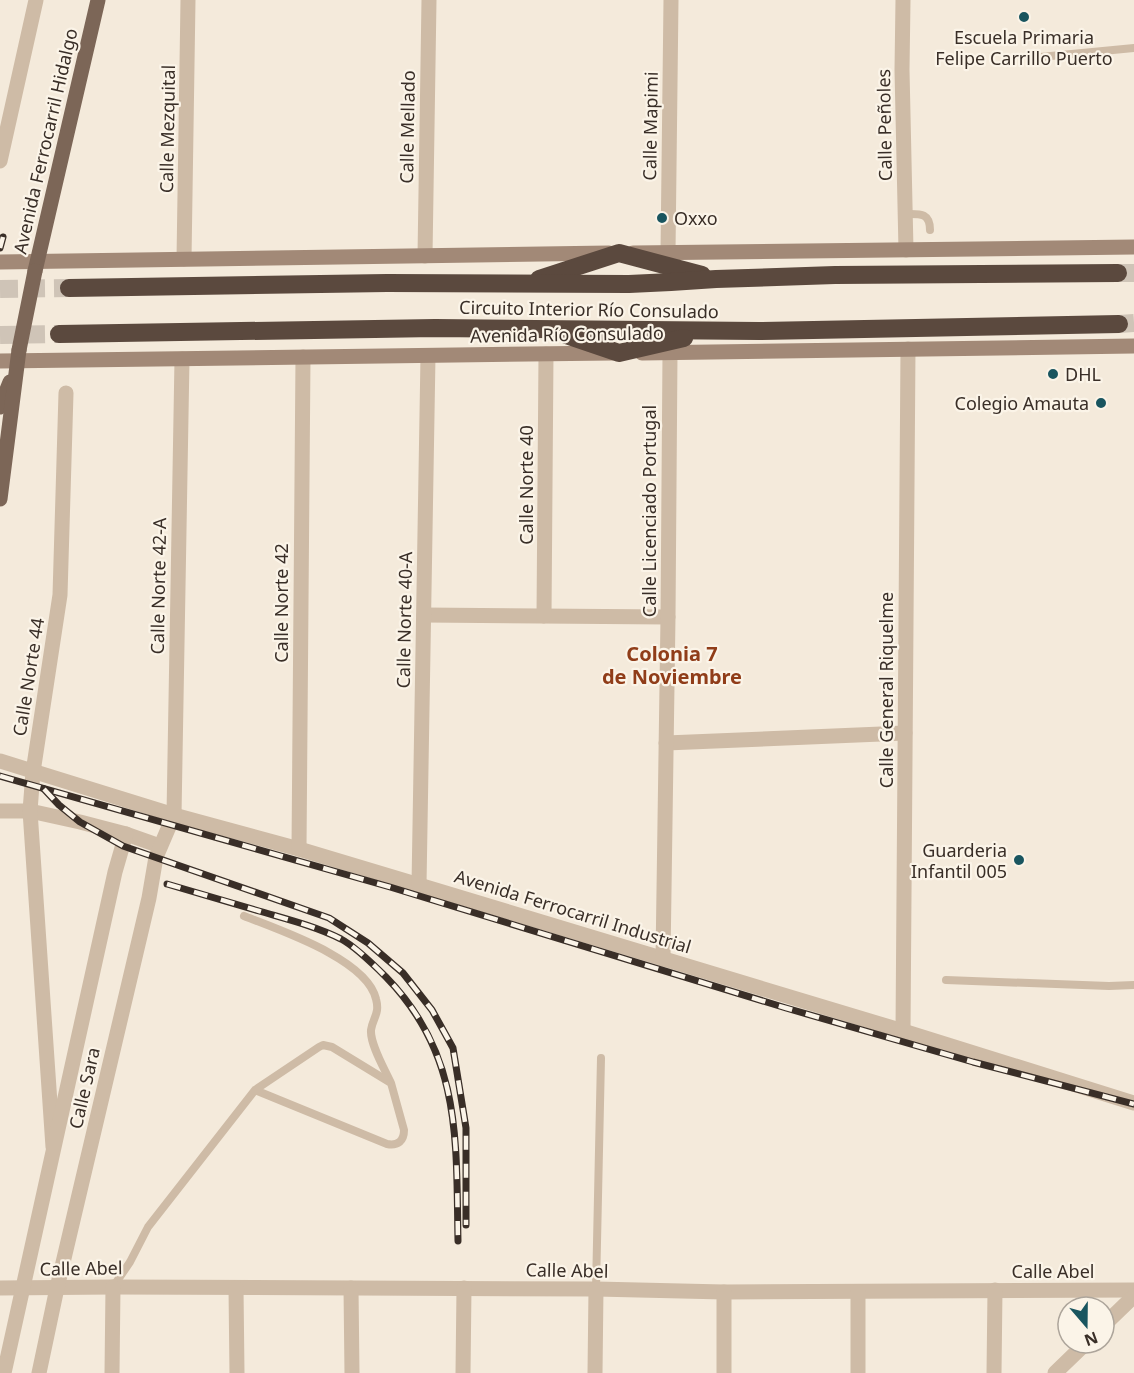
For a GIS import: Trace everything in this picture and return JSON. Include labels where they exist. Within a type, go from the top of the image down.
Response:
[{"type":"highway","points":[[522,284],[618,253],[716,279]]},
{"type":"highway","name":"Circuito Interior Río Consulado","points":[[69,288],[387,283],[671,282],[835,275],[1118,273]]},
{"type":"highway","name":"Circuito Interior Río Consulado","points":[[59,334],[435,328],[712,331],[1119,324]]},
{"type":"highway","points":[[550,329],[619,353],[712,331]]},
{"type":"main road","name":"Avenida Ferrocarril Hidalgo","points":[[0,500],[19,356],[36,266],[98,0]]},
{"type":"main road","points":[[0,262],[36,266],[184,259],[1134,247]]},
{"type":"main road","name":"Avenida Río Consulado","points":[[0,361],[19,356],[182,359],[1134,346]]},
{"type":"main road","name":"Avenida Ferrocarril Hidalgo","points":[[0,407],[19,356]]},
{"type":"street","points":[[0,161],[36,0]]},
{"type":"street","name":"Calle Mezquital","points":[[184,259],[188,0]]},
{"type":"street","name":"Calle Mellado","points":[[425,256],[429,0]]},
{"type":"street","name":"Calle Mapimi","points":[[668,252],[670,0]]},
{"type":"street","name":"Calle Peñoles","points":[[903,0],[902,70],[906,250]]},
{"type":"street","name":"Calle General Riquelme","points":[[903,1031],[908,349]]},
{"type":"street","name":"Calle Licenciado Portugal","points":[[663,959],[670,353]]},
{"type":"street","name":"Calle Norte 40","points":[[544,616],[546,354]]},
{"type":"street","name":"Calle Norte 40-A","points":[[419,885],[428,356]]},
{"type":"street","name":"Calle Norte 42","points":[[299,849],[303,357]]},
{"type":"street","name":"Calle Norte 42-A","points":[[174,814],[182,359]]},
{"type":"street","name":"Calle Norte 44","points":[[53,1147],[30,811],[33,772],[60,595],[66,393]]},
{"type":"street","points":[[424,615],[668,617]]},
{"type":"street","points":[[666,743],[905,733]]},
{"type":"street","name":"Avenida Ferrocarril Industrial","points":[[0,761],[419,885],[1134,1103]]},
{"type":"street","points":[[0,811],[30,811],[126,834],[160,846]]},
{"type":"street","name":"Calle Sara","points":[[39,1373],[149,898],[156,857],[174,814]]},
{"type":"street","name":"Calle Sara","points":[[4,1373],[115,872],[126,834]]},
{"type":"street","points":[[112,1373],[113,1287]]},
{"type":"street","name":"Calle Abel","points":[[0,1288],[464,1288],[724,1292],[1134,1290]]},
{"type":"street","points":[[236,1288],[237,1373]]},
{"type":"street","points":[[351,1288],[352,1373]]},
{"type":"street","points":[[463,1373],[464,1288]]},
{"type":"street","points":[[595,1373],[596,1289]]},
{"type":"street","points":[[994,1373],[995,1290]]},
{"type":"street","points":[[724,1292],[724,1373]]},
{"type":"street","points":[[858,1292],[858,1373]]},
{"type":"street","points":[[1116,1313],[1134,1296]]},
{"type":"street","points":[[1055,1373],[1074,1355]]},
{"type":"lane","points":[[1030,58],[1134,48]]},
{"type":"lane","points":[[905,214],[927,217],[930,230]]},
{"type":"lane","points":[[244,916],[344,960],[370,984],[378,1012],[371,1028],[372,1035],[378,1056],[391,1083],[404,1136],[394,1145],[387,1144],[255,1090]]},
{"type":"lane","points":[[946,980],[1134,985]]},
{"type":"lane","points":[[113,1287],[130,1263],[148,1227],[255,1090],[323,1045],[332,1047],[391,1083]]},
{"type":"lane","points":[[596,1289],[601,1058]]},
{"type":"tunnel","points":[[1118,273],[1134,273]]},
{"type":"tunnel","points":[[0,289],[69,288]]},
{"type":"tunnel","points":[[1119,324],[1134,323]]},
{"type":"tunnel","points":[[0,335],[59,334]]},
{"type":"railway","points":[[0,248],[3,237]]},
{"type":"railway","points":[[0,776],[390,887],[786,1008],[973,1062],[1134,1104]]},
{"type":"railway","points":[[44,789],[80,822],[123,846],[329,918],[368,943],[403,973],[432,1010],[453,1048],[466,1128],[466,1225]]},
{"type":"railway","points":[[167,884],[300,923],[347,942],[386,977],[411,1007],[429,1037],[442,1068],[450,1100],[457,1168],[458,1241]]},
{"type":"place","name":"Escuela Primaria Felipe Carrillo Puerto","points":[[1024,17]]},
{"type":"place","name":"Oxxo","points":[[662,218]]},
{"type":"place","name":"DHL","points":[[1053,374]]},
{"type":"place","name":"Colegio Amauta","points":[[1101,403]]},
{"type":"place","name":"Guarderia Infantil 005","points":[[1019,860]]},
{"type":"district","name":"Colonia 7 de Noviembre","points":[[672,664]]}]
